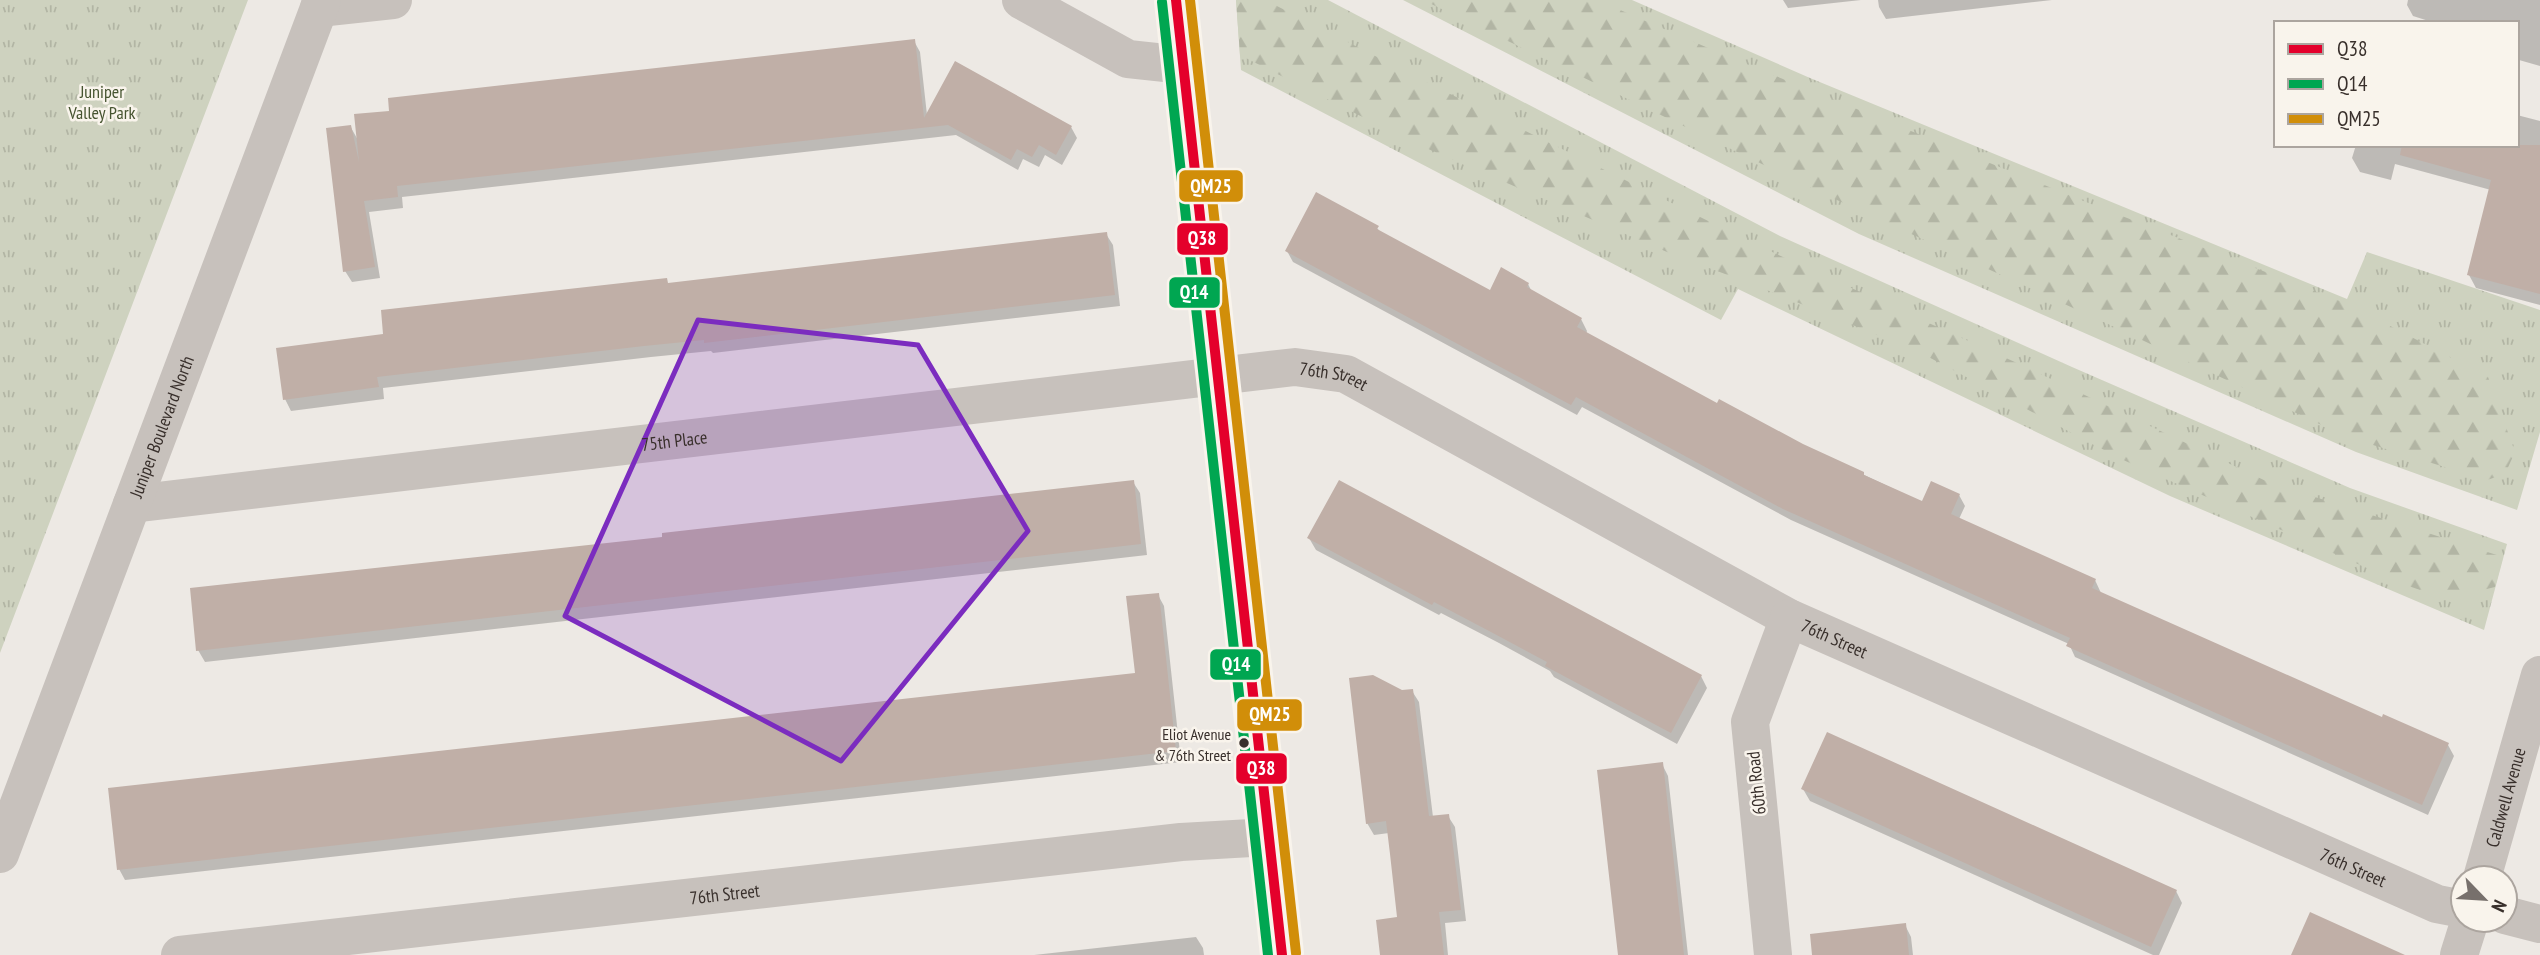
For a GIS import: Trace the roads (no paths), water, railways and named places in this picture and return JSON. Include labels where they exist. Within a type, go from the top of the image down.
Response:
[{"type":"street","points":[[320,4],[393,0]]},
{"type":"street","points":[[1021,0],[1128,60],[1184,65]]},
{"type":"street","points":[[1176,0],[1282,955]]},
{"type":"street","name":"Juniper Boulevard North","points":[[0,854],[320,4]]},
{"type":"street","name":"76th Street","points":[[1217,376],[1295,367],[1346,374],[1789,618],[2437,904],[2449,906]]},
{"type":"street","name":"75th Place","points":[[132,504],[1217,376]]},
{"type":"street","name":"60th Road","points":[[1773,955],[1750,722],[1789,618]]},
{"type":"street","name":"Caldwell Avenue","points":[[2486,864],[2540,675]]},
{"type":"street","name":"76th Street","points":[[180,955],[1181,842],[1269,836]]},
{"type":"street","points":[[2519,919],[2540,924]]},
{"type":"street","points":[[2459,955],[2466,934]]},
{"type":"place","name":"Eliot Avenue & 76th Street","points":[[1244,743]]},
{"type":"park label","name":"Juniper Valley Park","points":[[102,101]]}]
